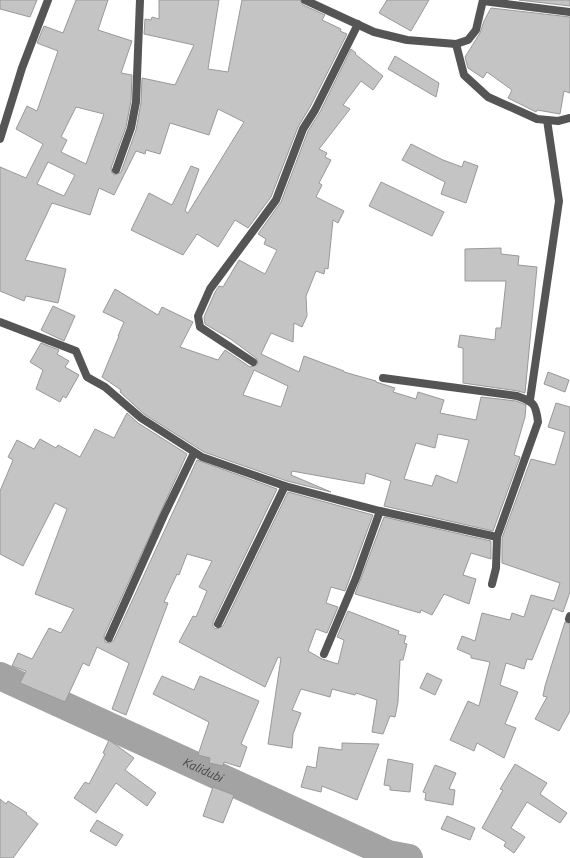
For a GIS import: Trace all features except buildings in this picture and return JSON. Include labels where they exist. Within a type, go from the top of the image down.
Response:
[{"type":"street","points":[[0,139],[22,68],[48,0]]},
{"type":"street","points":[[116,170],[131,128],[136,102],[140,0]]},
{"type":"street","points":[[304,0],[374,32],[407,40],[456,44],[468,40],[476,30],[483,0],[570,12]]},
{"type":"street","points":[[253,362],[200,327],[198,316],[200,309],[210,289],[276,200],[290,167],[296,142],[315,110],[358,24]]},
{"type":"street","points":[[456,44],[464,75],[488,97],[537,119],[558,121],[570,118]]},
{"type":"street","points":[[530,400],[559,201],[547,120]]},
{"type":"street","points":[[0,322],[76,352],[87,378],[105,388],[141,418],[202,457],[285,486],[380,511],[497,537]]},
{"type":"street","points":[[383,378],[517,396],[530,400],[536,408],[538,422],[497,537],[496,568],[492,584]]},
{"type":"street","points":[[109,638],[164,515],[194,453]]},
{"type":"street","points":[[218,624],[285,486]]},
{"type":"street","points":[[324,654],[356,578],[380,511]]},
{"type":"waterway","name":"Kalidubi","points":[[0,676],[388,854],[409,858]]}]
